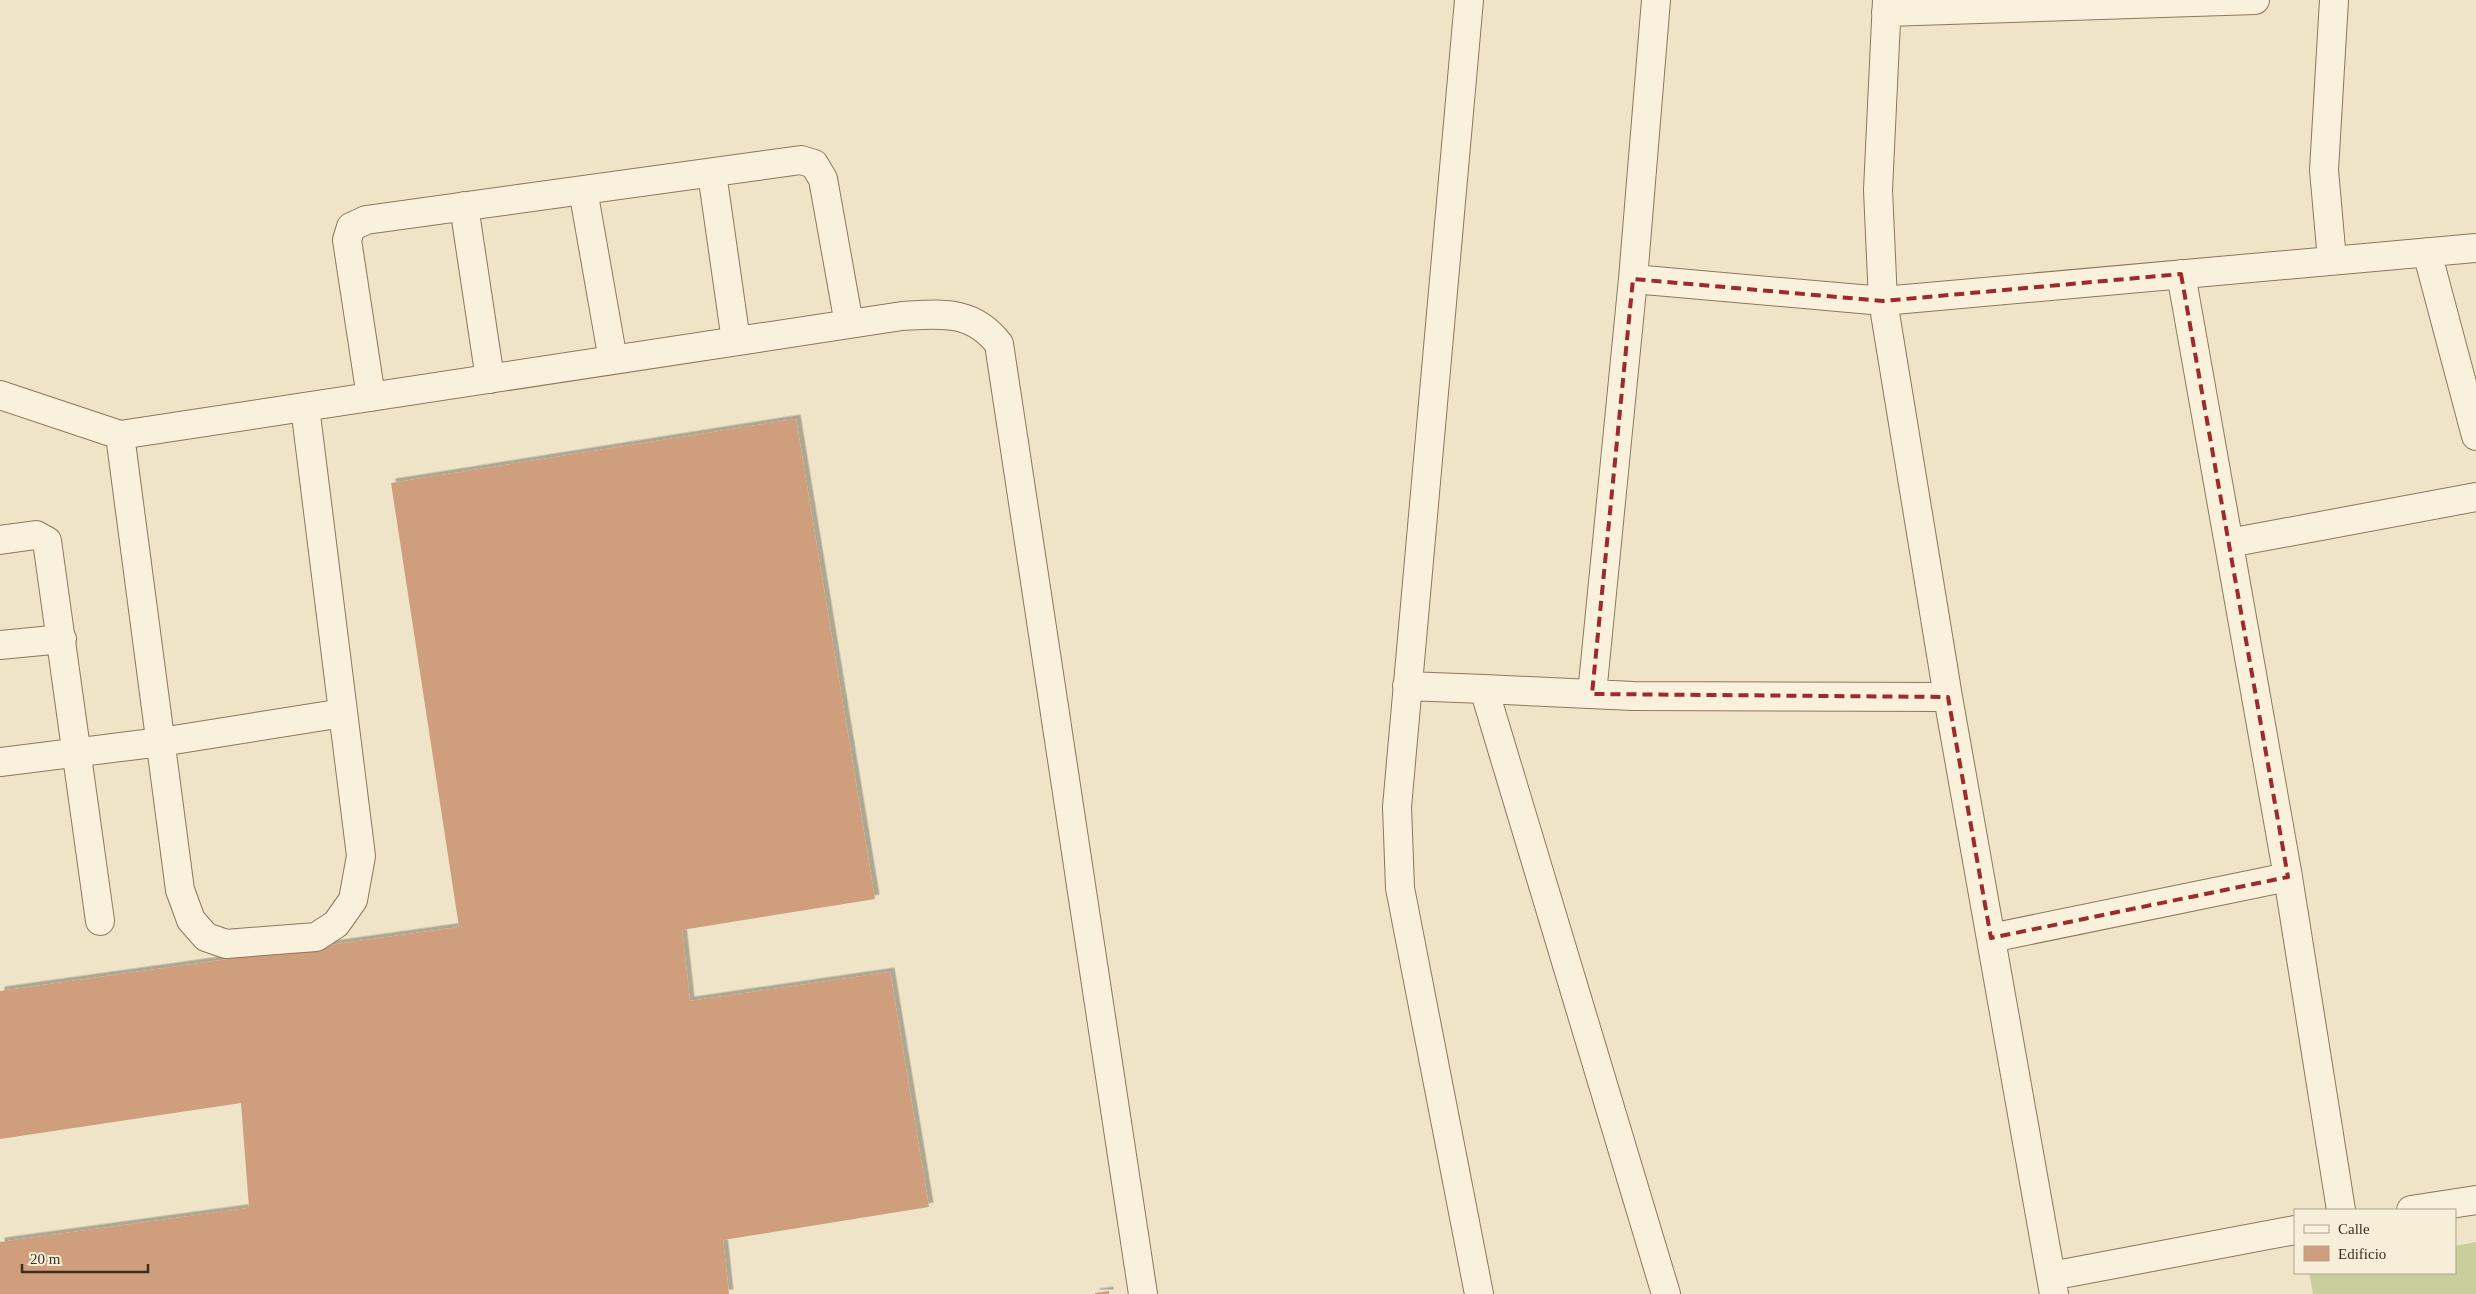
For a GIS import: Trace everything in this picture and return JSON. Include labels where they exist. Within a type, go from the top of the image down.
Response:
[{"type":"street","points":[[1469,0],[1397,807],[1400,888],[1479,1294]]},
{"type":"street","points":[[1592,694],[1633,279],[1656,0]]},
{"type":"street","points":[[2255,0],[1886,6],[1878,190],[1883,301],[1948,696],[2053,1285],[2294,1230]]},
{"type":"street","points":[[2332,260],[2324,170],[2334,0]]},
{"type":"street","points":[[371,397],[347,240],[351,227],[366,220],[801,160],[814,164],[823,179],[850,324]]},
{"type":"street","points":[[712,173],[736,341]]},
{"type":"street","points":[[583,190],[613,360]]},
{"type":"street","points":[[464,206],[490,379]]},
{"type":"street","points":[[1633,279],[1883,301],[2476,248]]},
{"type":"street","points":[[2427,252],[2476,436]]},
{"type":"street","points":[[2181,274],[2288,877],[2341,1209]]},
{"type":"street","points":[[0,395],[120,436],[902,316],[952,314],[980,326],[992,334],[999,344],[1143,1294]]},
{"type":"street","points":[[120,436],[180,890],[191,920],[206,937],[226,944],[316,936],[336,924],[353,900],[361,856],[305,407]]},
{"type":"street","points":[[2229,543],[2476,497]]},
{"type":"street","points":[[0,540],[36,535],[47,541],[100,921]]},
{"type":"street","points":[[0,645],[62,639]]},
{"type":"street","points":[[1407,686],[1592,694],[1948,696]]},
{"type":"street","points":[[1484,689],[1666,1294]]},
{"type":"street","points":[[0,762],[77,754],[161,742],[343,713]]},
{"type":"street","points":[[1991,938],[2288,877]]},
{"type":"street","points":[[2418,1209],[2476,1200]]},
{"type":"highlighted area","points":[[2181,274],[2288,877],[1991,938],[1948,697],[1592,694],[1633,279],[1883,301]]},
{"type":"green space","points":[[2476,1242],[2476,1294],[2313,1294],[2309,1274],[2456,1274],[2456,1246]]},
{"type":"building","points":[[796,419],[875,899],[682,930],[690,1001],[890,972],[929,1207],[723,1240],[729,1294],[0,1294],[0,1242],[249,1208],[241,1103],[0,1139],[0,991],[459,927],[391,483]]},
{"type":"building","points":[[1109,1291],[1109,1294],[1095,1294],[1095,1293]]}]
